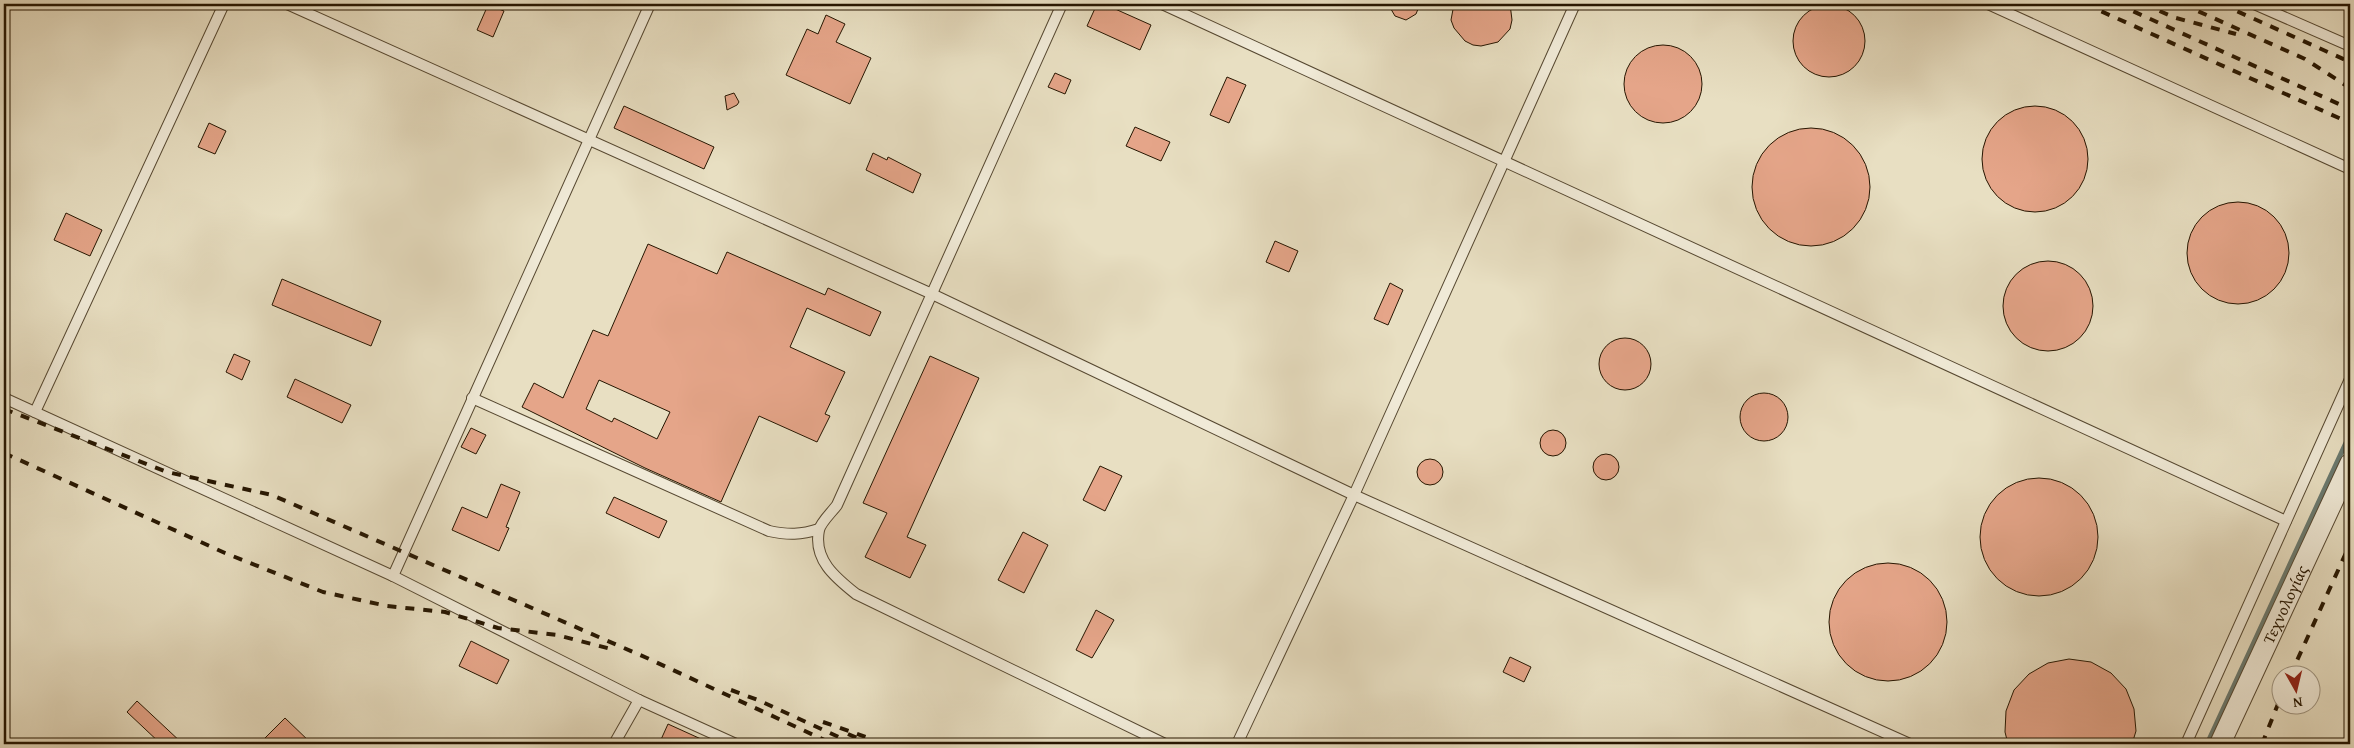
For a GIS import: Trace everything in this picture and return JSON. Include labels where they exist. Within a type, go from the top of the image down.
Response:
[{"type":"street","name":"Τεχνολογίας","points":[[2220,744],[2350,464]]},
{"type":"lane","points":[[35,412],[224,4]]},
{"type":"lane","points":[[287,4],[589,142],[932,294],[1354,495],[1910,744]]},
{"type":"lane","points":[[393,576],[650,4]]},
{"type":"lane","points":[[472,398],[769,531],[786,535],[802,535],[819,529],[837,505],[1062,4]]},
{"type":"lane","points":[[1162,4],[2286,521]]},
{"type":"lane","points":[[1237,744],[1354,495],[1575,4]]},
{"type":"lane","points":[[1988,4],[2350,169]]},
{"type":"lane","points":[[2254,4],[2350,46]]},
{"type":"lane","points":[[2186,744],[2350,379]]},
{"type":"lane","points":[[4,398],[393,576],[639,700],[736,744]]},
{"type":"lane","points":[[819,529],[820,553],[832,574],[856,594],[1165,744]]},
{"type":"lane","points":[[614,744],[639,700]]},
{"type":"building","points":[[1097,4],[1104,4],[1151,25],[1140,50],[1087,26]]},
{"type":"building","points":[[1388,4],[1420,4],[1416,14],[1406,20],[1395,16]]},
{"type":"building","points":[[1454,4],[1510,4],[1512,20],[1510,29],[1498,42],[1481,46],[1473,45],[1465,41],[1454,28],[1451,20]]},
{"type":"building","points":[[488,5],[504,11],[493,37],[477,30]]},
{"type":"building","points":[[1829,5],[1849,11],[1859,21],[1865,41],[1859,61],[1849,71],[1829,77],[1809,71],[1799,61],[1793,41],[1799,21],[1809,11]]},
{"type":"building","points":[[826,15],[845,24],[836,42],[871,58],[850,104],[786,75],[807,29],[818,34]]},
{"type":"building","points":[[1655,45],[1671,45],[1685,51],[1696,62],[1702,76],[1702,92],[1696,106],[1685,117],[1671,123],[1655,123],[1641,117],[1630,106],[1624,92],[1624,76],[1630,62],[1641,51]]},
{"type":"building","points":[[1055,73],[1071,80],[1065,94],[1048,87]]},
{"type":"building","points":[[1227,77],[1246,85],[1229,123],[1210,115]]},
{"type":"building","points":[[734,93],[739,102],[727,110],[725,96]]},
{"type":"building","points":[[624,106],[714,147],[704,169],[614,128]]},
{"type":"building","points":[[2035,106],[2055,110],[2072,122],[2084,139],[2088,159],[2084,179],[2072,196],[2055,208],[2035,212],[2015,208],[1998,196],[1986,179],[1982,159],[1986,139],[1998,122],[2015,110]]},
{"type":"building","points":[[209,123],[226,131],[215,154],[198,147]]},
{"type":"building","points":[[1135,127],[1170,142],[1161,161],[1126,146]]},
{"type":"building","points":[[1811,128],[1834,132],[1853,145],[1866,164],[1870,187],[1866,210],[1853,229],[1834,242],[1811,246],[1788,242],[1769,229],[1756,210],[1752,187],[1756,164],[1769,145],[1788,132]]},
{"type":"building","points":[[873,153],[887,160],[888,157],[921,174],[913,193],[866,170]]},
{"type":"building","points":[[2238,202],[2248,203],[2267,210],[2281,224],[2288,243],[2288,263],[2281,282],[2267,296],[2248,303],[2238,304],[2228,303],[2209,296],[2195,282],[2188,263],[2187,253],[2188,243],[2195,224],[2209,210],[2228,203]]},
{"type":"building","points":[[66,213],[102,230],[90,256],[54,240]]},
{"type":"building","points":[[1275,241],[1298,251],[1289,272],[1266,262]]},
{"type":"building","points":[[648,244],[717,274],[727,252],[825,295],[828,288],[881,312],[870,336],[807,308],[790,347],[845,372],[825,414],[830,416],[817,442],[759,416],[721,502],[645,468],[522,407],[534,383],[563,398],[593,330],[608,336]],"holes":[[[599,380],[670,412],[657,439],[614,418],[612,422],[586,409]]]},
{"type":"building","points":[[2048,261],[2065,265],[2080,274],[2089,289],[2093,306],[2089,323],[2080,338],[2065,347],[2048,351],[2031,347],[2016,338],[2007,323],[2003,306],[2007,289],[2016,274],[2031,265]]},
{"type":"building","points":[[282,279],[381,321],[371,346],[272,305]]},
{"type":"building","points":[[1390,283],[1403,290],[1388,325],[1374,319]]},
{"type":"building","points":[[1625,338],[1635,340],[1643,346],[1649,354],[1651,364],[1649,374],[1643,382],[1635,388],[1625,390],[1615,388],[1607,382],[1601,374],[1599,364],[1601,354],[1607,346],[1615,340]]},
{"type":"building","points":[[234,354],[250,361],[242,380],[226,372]]},
{"type":"building","points":[[930,356],[979,378],[907,537],[926,545],[910,578],[865,557],[887,513],[863,503]]},
{"type":"building","points":[[295,379],[351,405],[342,423],[287,397]]},
{"type":"building","points":[[1759,393],[1769,393],[1778,397],[1784,403],[1787,408],[1787,426],[1778,437],[1769,441],[1759,441],[1750,437],[1744,431],[1740,422],[1740,412],[1744,403],[1750,397]]},
{"type":"building","points":[[471,428],[486,435],[476,454],[461,447]]},
{"type":"building","points":[[1553,430],[1562,434],[1566,443],[1562,452],[1553,456],[1544,452],[1540,443],[1544,434]]},
{"type":"building","points":[[1606,454],[1615,458],[1619,467],[1615,476],[1606,480],[1597,476],[1593,467],[1597,458]]},
{"type":"building","points":[[1430,459],[1439,463],[1443,472],[1439,481],[1430,485],[1421,481],[1417,472],[1421,463]]},
{"type":"building","points":[[1100,466],[1122,476],[1105,511],[1083,500]]},
{"type":"building","points":[[2039,478],[2062,482],[2081,495],[2094,514],[2098,537],[2094,560],[2081,579],[2062,592],[2039,596],[2016,592],[1997,579],[1984,560],[1980,537],[1984,514],[1997,495],[2016,482]]},
{"type":"building","points":[[501,484],[520,492],[506,527],[509,528],[499,551],[452,530],[462,507],[487,518]]},
{"type":"building","points":[[614,497],[667,521],[659,538],[606,513]]},
{"type":"building","points":[[1023,532],[1048,545],[1024,593],[998,580]]},
{"type":"building","points":[[1888,563],[1911,567],[1930,580],[1943,599],[1947,622],[1943,645],[1930,664],[1911,677],[1888,681],[1865,677],[1846,664],[1833,645],[1829,622],[1833,599],[1846,580],[1865,567]]},
{"type":"building","points":[[1096,610],[1114,620],[1092,658],[1076,650]]},
{"type":"building","points":[[471,641],[509,660],[497,684],[459,666]]},
{"type":"building","points":[[1510,657],[1531,667],[1524,682],[1503,672]]},
{"type":"building","points":[[2069,659],[2091,662],[2111,673],[2126,689],[2134,709],[2136,731],[2132,744],[2008,744],[2005,732],[2006,711],[2014,690],[2029,674],[2048,663]]},
{"type":"building","points":[[137,701],[183,744],[161,744],[127,712]]},
{"type":"building","points":[[285,718],[312,744],[259,744]]},
{"type":"building","points":[[668,724],[712,744],[659,744]]},
{"type":"waterway","points":[[2207,744],[2350,434]]},
{"type":"railway","points":[[2085,4],[2350,123]]},
{"type":"railway","points":[[2117,4],[2350,109]]},
{"type":"railway","points":[[2143,4],[2176,18],[2236,34]]},
{"type":"railway","points":[[2182,4],[2305,59],[2350,88]]},
{"type":"railway","points":[[2221,4],[2350,62]]},
{"type":"railway","points":[[4,409],[167,472],[272,495],[647,658],[833,744]]},
{"type":"railway","points":[[4,453],[225,553],[323,592],[387,606],[445,612],[498,628],[557,635],[615,650]]},
{"type":"railway","points":[[2295,666],[2350,544]]},
{"type":"railway","points":[[731,690],[758,700],[854,744]]},
{"type":"railway","points":[[2262,744],[2273,716]]},
{"type":"railway","points":[[823,722],[886,744]]},
{"type":"railway","points":[[848,734],[871,744]]}]
